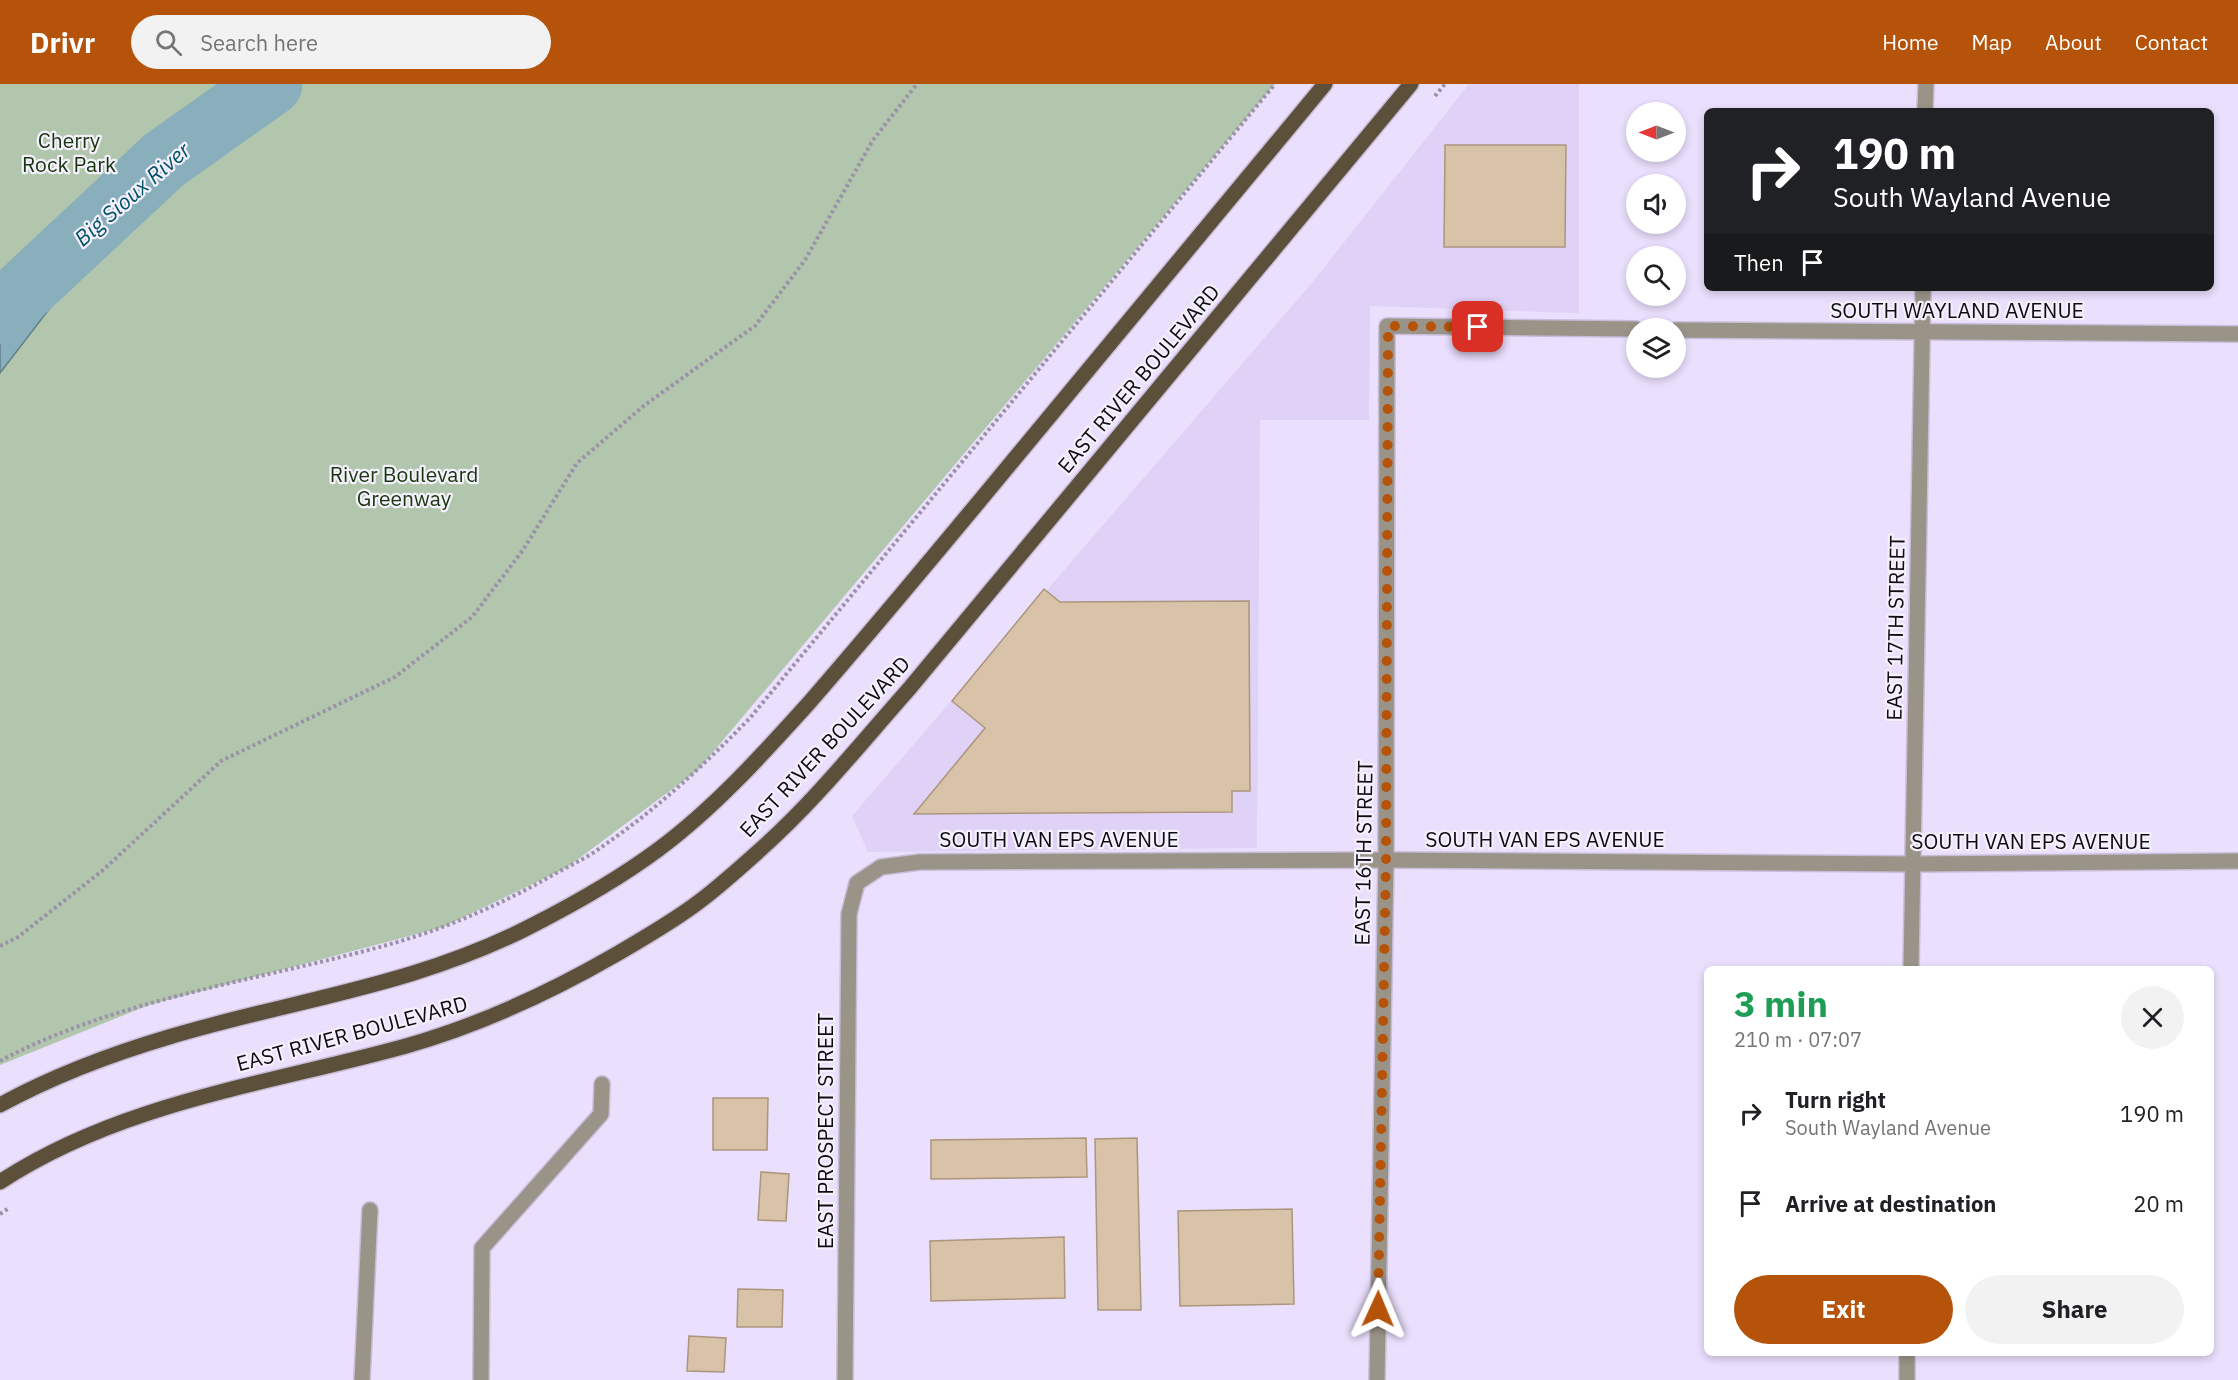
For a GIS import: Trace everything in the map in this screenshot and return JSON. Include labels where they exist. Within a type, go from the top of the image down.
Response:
[{"type":"main road","name":"EAST RIVER BOULEVARD","points":[[0,1104],[45,1080],[107,1056],[172,1035],[389,982],[463,957],[531,926],[605,884],[660,848],[718,799],[778,737],[859,646],[1325,84]]},
{"type":"main road","name":"EAST RIVER BOULEVARD","points":[[0,1182],[73,1141],[129,1119],[191,1099],[408,1046],[487,1019],[561,985],[639,941],[699,902],[763,847],[826,782],[909,689],[1411,84]]},
{"type":"street","points":[[1925,108],[1926,84]]},
{"type":"street","name":"EAST 17TH STREET","points":[[1911,966],[1923,291]]},
{"type":"street","name":"EAST 16TH STREET","points":[[1377,1380],[1386,860],[1388,326],[1626,329]]},
{"type":"street","name":"SOUTH WAYLAND AVENUE","points":[[1686,330],[2238,334]]},
{"type":"street","name":"SOUTH VAN EPS AVENUE","points":[[857,883],[881,867],[920,862],[1386,860],[1912,864],[2238,861]]},
{"type":"street","name":"EAST PROSPECT STREET","points":[[845,1380],[849,914],[857,883]]},
{"type":"street","points":[[481,1380],[482,1248],[601,1114],[602,1083]]},
{"type":"street","points":[[362,1380],[369,1210]]},
{"type":"street","points":[[1906,1380],[1907,1356]]},
{"type":"path","points":[[0,945],[18,937],[102,872],[221,761],[395,676],[472,617],[523,550],[577,463],[646,404],[755,326],[805,260],[873,140],[917,84]]},
{"type":"path","points":[[0,1061],[92,1022],[149,1005],[394,943],[443,927],[495,906],[602,848],[653,809],[699,770],[750,718],[1275,84]]},
{"type":"shaded area","points":[[1469,84],[1579,84],[1579,313],[1370,306],[1369,420],[1260,420],[1257,848],[868,852],[852,816],[1311,284]]},
{"type":"green space","name":"River Boulevard Greenway","points":[[0,84],[271,84],[195,139],[277,84],[1275,84],[698,770],[566,868],[443,927],[149,1005],[0,1065]]},
{"type":"water","points":[[164,160],[0,373],[0,275]]},
{"type":"building","points":[[1445,145],[1566,145],[1565,247],[1444,247]]},
{"type":"building","points":[[1044,589],[1060,602],[1249,601],[1250,791],[1232,791],[1232,812],[914,814],[985,728],[952,701]]},
{"type":"building","points":[[713,1098],[768,1098],[767,1150],[713,1150]]},
{"type":"building","points":[[1086,1138],[1087,1177],[931,1179],[931,1140]]},
{"type":"building","points":[[1137,1138],[1141,1310],[1098,1310],[1095,1139]]},
{"type":"building","points":[[761,1172],[789,1174],[786,1221],[758,1220]]},
{"type":"building","points":[[1292,1209],[1294,1304],[1180,1306],[1178,1211]]},
{"type":"building","points":[[1064,1237],[1065,1298],[931,1301],[930,1241]]},
{"type":"building","points":[[738,1289],[783,1290],[782,1327],[737,1327]]},
{"type":"building","points":[[689,1336],[726,1338],[724,1372],[687,1371]]},
{"type":"waterway","name":"Big Sioux River","points":[[0,313],[164,160],[271,84]]},
{"type":"route","points":[[1378,1309],[1386,860],[1388,326],[1478,327]]},
{"type":"park label","name":"Cherry Rock Park","points":[[69,153]]}]
